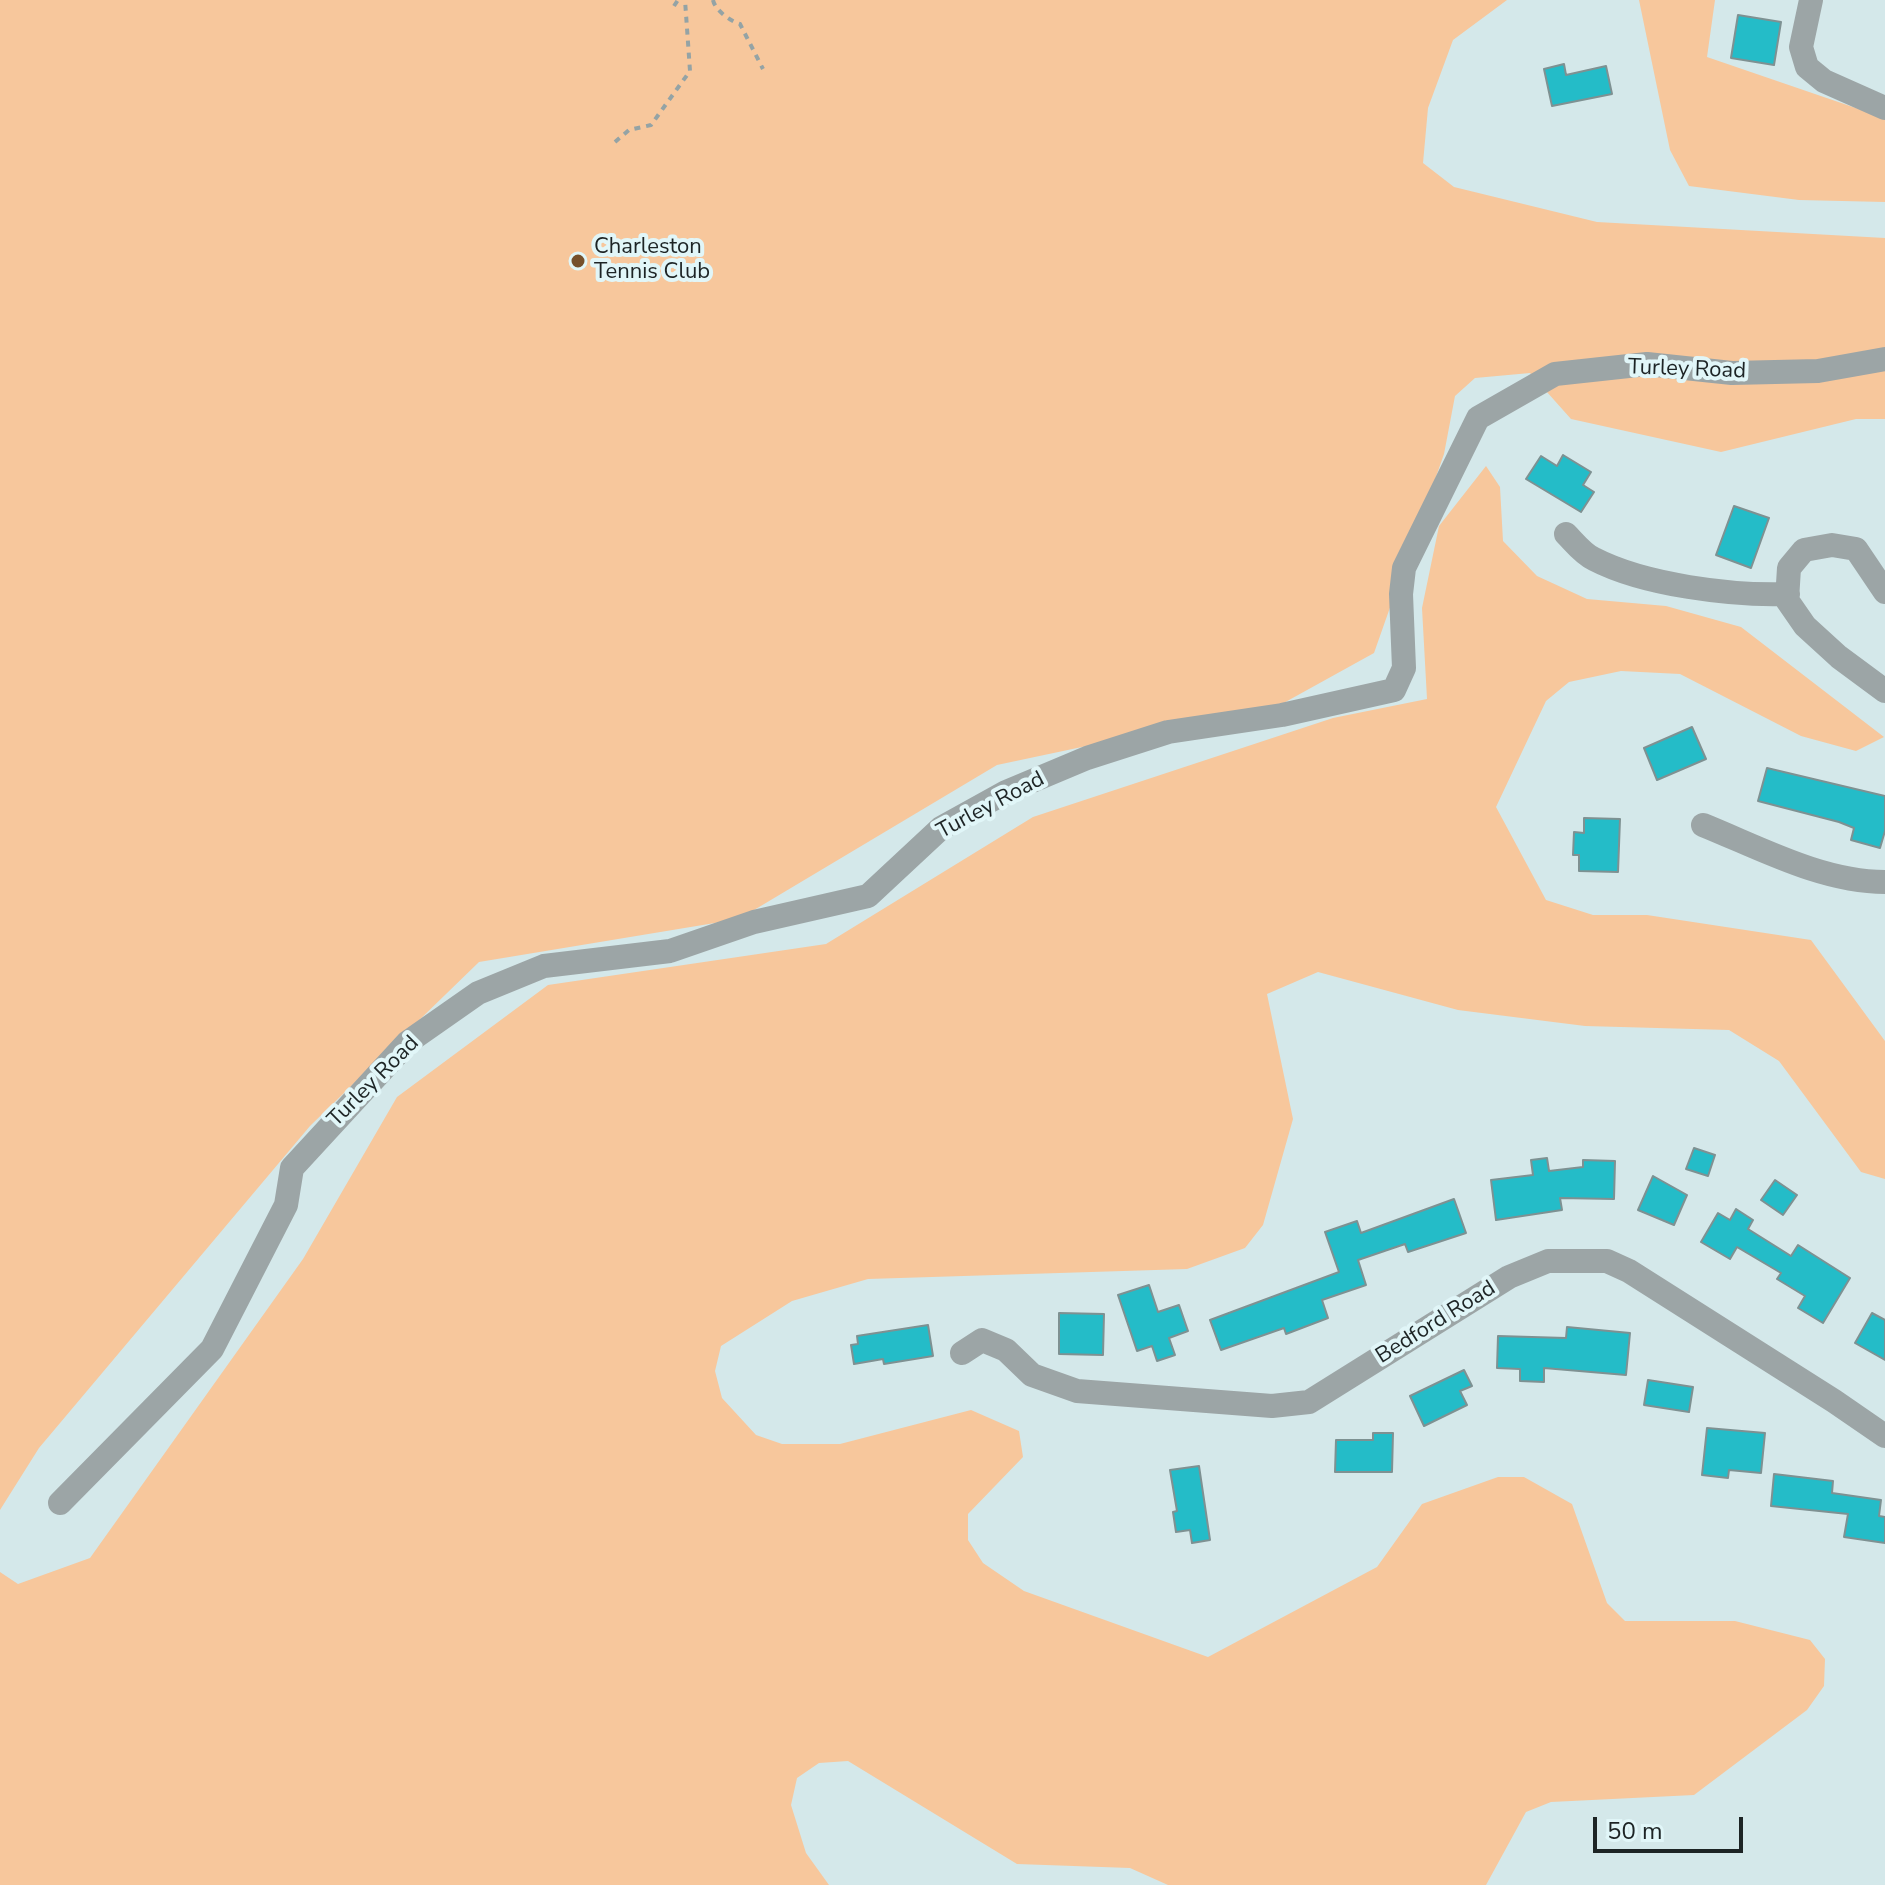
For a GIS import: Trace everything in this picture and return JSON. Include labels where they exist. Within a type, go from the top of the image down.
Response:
[{"type":"street","points":[[1811,0],[1801,47],[1807,67],[1824,81],[1885,108]]},
{"type":"street","name":"Turley Road","points":[[60,1503],[212,1349],[286,1205],[292,1168],[408,1042],[478,993],[544,966],[670,951],[754,922],[868,896],[941,828],[1006,792],[1087,758],[1168,732],[1282,715],[1394,690],[1404,668],[1401,594],[1404,568],[1478,418],[1555,374],[1647,364],[1732,373],[1818,371],[1885,359]]},
{"type":"street","points":[[1566,534],[1592,558],[1648,579],[1750,596],[1788,594]]},
{"type":"street","points":[[1885,592],[1856,549],[1832,545],[1804,550],[1789,568],[1787,600],[1805,626],[1839,657],[1885,691]]},
{"type":"street","points":[[1703,825],[1810,868],[1869,882],[1885,882]]},
{"type":"street","name":"Bedford Road","points":[[962,1353],[982,1340],[1006,1350],[1032,1375],[1077,1391],[1272,1406],[1309,1402],[1509,1277],[1548,1261],[1607,1261],[1629,1271],[1885,1436]]},
{"type":"path","points":[[674,6],[678,0]]},
{"type":"path","points":[[615,142],[629,130],[651,125],[690,71],[685,0]]},
{"type":"path","points":[[713,0],[713,5],[732,22],[740,24],[763,69]]},
{"type":"shaded area","points":[[0,0],[1507,0],[1453,40],[1428,108],[1423,163],[1454,187],[1597,222],[1885,238],[1885,419],[1856,419],[1721,452],[1571,419],[1530,373],[1475,378],[1455,396],[1444,454],[1374,653],[1280,705],[997,765],[739,919],[479,962],[310,1126],[39,1448],[0,1510]]},
{"type":"shaded area","points":[[1639,0],[1715,0],[1707,57],[1885,118],[1885,202],[1799,200],[1689,186],[1670,150]]},
{"type":"shaded area","points":[[1486,466],[1500,487],[1503,541],[1537,576],[1587,599],[1666,606],[1741,627],[1884,737],[1856,751],[1801,736],[1680,674],[1621,671],[1569,682],[1546,701],[1496,807],[1546,900],[1593,915],[1647,915],[1811,940],[1885,1041],[1885,1179],[1861,1172],[1779,1061],[1729,1030],[1585,1026],[1458,1010],[1318,972],[1267,994],[1293,1119],[1263,1225],[1245,1248],[1187,1269],[868,1279],[792,1301],[721,1346],[715,1371],[722,1398],[756,1435],[782,1444],[840,1444],[971,1410],[1019,1431],[1023,1457],[968,1514],[968,1540],[983,1563],[1024,1591],[1208,1657],[1377,1567],[1422,1504],[1498,1477],[1524,1477],[1572,1504],[1607,1603],[1625,1621],[1735,1621],[1810,1640],[1825,1659],[1824,1686],[1807,1710],[1694,1795],[1551,1802],[1526,1812],[1486,1885],[1168,1885],[1130,1868],[1017,1864],[848,1761],[819,1763],[797,1778],[791,1805],[806,1853],[829,1885],[0,1885],[0,1572],[18,1584],[90,1558],[303,1259],[397,1097],[548,985],[826,944],[1033,817],[1333,718],[1427,699],[1422,608],[1439,526]]},
{"type":"building","points":[[1738,15],[1781,22],[1774,65],[1731,58]]},
{"type":"building","points":[[1564,64],[1566,75],[1606,66],[1612,94],[1552,106],[1544,69]]},
{"type":"building","points":[[1563,455],[1591,472],[1583,485],[1594,492],[1581,512],[1526,479],[1541,456],[1557,466]]},
{"type":"building","points":[[1734,506],[1769,518],[1751,568],[1716,555]]},
{"type":"building","points":[[1692,727],[1706,759],[1657,780],[1644,748]]},
{"type":"building","points":[[1767,768],[1885,796],[1885,831],[1880,848],[1851,840],[1854,828],[1839,822],[1758,801]]},
{"type":"building","points":[[1584,818],[1620,819],[1618,872],[1579,871],[1579,855],[1573,855],[1574,832],[1584,833]]},
{"type":"building","points":[[1694,1148],[1715,1155],[1708,1176],[1686,1169]]},
{"type":"building","points":[[1547,1158],[1549,1171],[1583,1167],[1583,1160],[1615,1161],[1614,1199],[1560,1198],[1562,1210],[1496,1220],[1491,1180],[1533,1175],[1531,1160]]},
{"type":"building","points":[[1653,1176],[1687,1195],[1674,1225],[1638,1210]]},
{"type":"building","points":[[1775,1180],[1797,1195],[1783,1215],[1761,1200]]},
{"type":"building","points":[[1454,1199],[1466,1233],[1408,1252],[1405,1244],[1358,1260],[1366,1285],[1322,1300],[1328,1318],[1286,1334],[1284,1328],[1221,1350],[1210,1320],[1339,1272],[1325,1232],[1357,1221],[1361,1233]]},
{"type":"building","points":[[1736,1209],[1753,1220],[1748,1229],[1791,1256],[1798,1245],[1850,1278],[1823,1323],[1798,1308],[1805,1296],[1777,1279],[1781,1273],[1737,1247],[1730,1259],[1701,1242],[1718,1213],[1730,1220]]},
{"type":"building","points":[[1149,1285],[1158,1312],[1179,1305],[1188,1331],[1169,1338],[1175,1355],[1157,1361],[1152,1346],[1137,1351],[1118,1295]]},
{"type":"building","points":[[1059,1313],[1104,1314],[1103,1355],[1059,1354]]},
{"type":"building","points":[[1872,1313],[1885,1320],[1885,1360],[1855,1343]]},
{"type":"building","points":[[928,1325],[933,1356],[884,1364],[883,1359],[854,1364],[851,1345],[858,1344],[857,1336]]},
{"type":"building","points":[[1567,1327],[1630,1333],[1626,1375],[1544,1368],[1544,1382],[1520,1381],[1520,1369],[1497,1368],[1498,1336],[1566,1338]]},
{"type":"building","points":[[1464,1370],[1472,1386],[1460,1391],[1467,1405],[1424,1426],[1410,1396]]},
{"type":"building","points":[[1648,1380],[1693,1387],[1689,1412],[1644,1405]]},
{"type":"building","points":[[1707,1428],[1765,1433],[1761,1473],[1729,1470],[1728,1478],[1702,1475]]},
{"type":"building","points":[[1373,1433],[1393,1433],[1392,1472],[1335,1472],[1336,1440],[1373,1440]]},
{"type":"building","points":[[1199,1466],[1210,1540],[1192,1543],[1190,1530],[1176,1532],[1173,1512],[1177,1511],[1170,1470]]},
{"type":"building","points":[[1774,1474],[1833,1481],[1832,1493],[1881,1500],[1879,1516],[1885,1517],[1885,1543],[1844,1537],[1848,1514],[1771,1506]]},
{"type":"place","name":"Charleston Tennis Club","points":[[578,261]]}]
